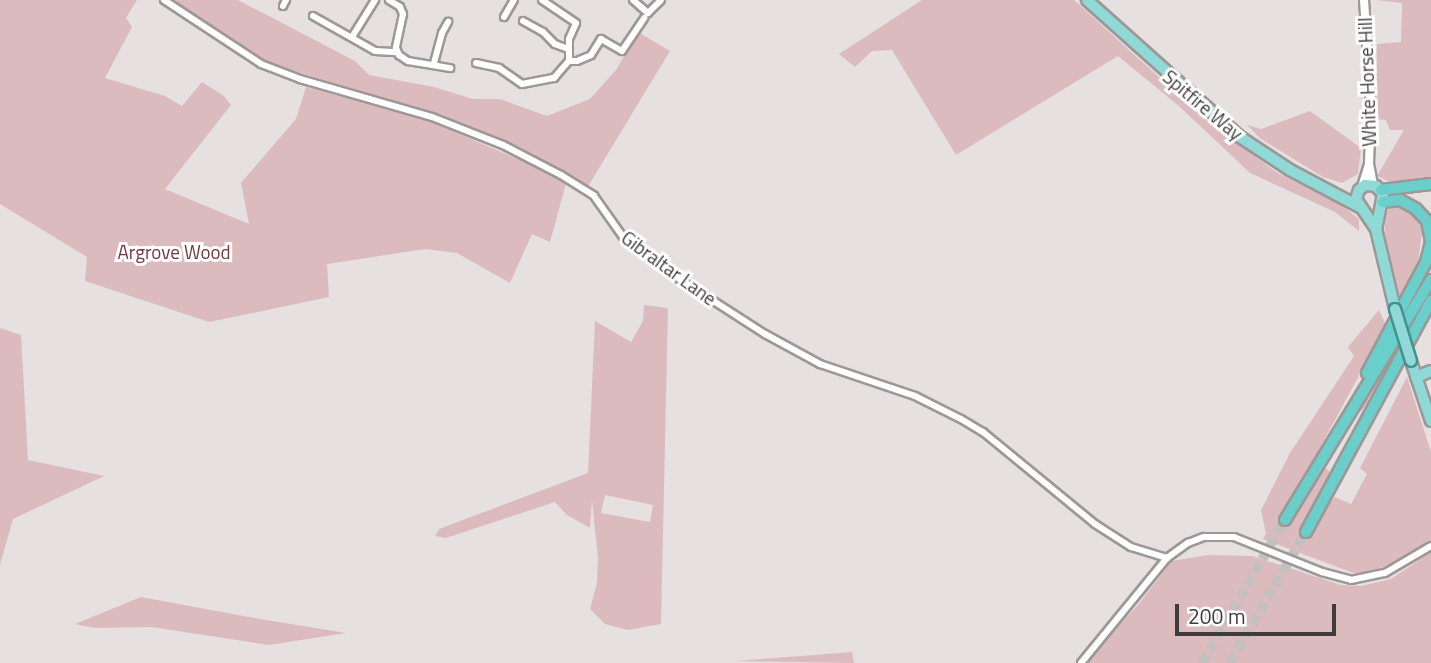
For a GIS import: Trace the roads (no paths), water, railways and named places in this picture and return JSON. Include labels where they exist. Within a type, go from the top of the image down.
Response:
[{"type":"highway","points":[[1377,187],[1431,184]]},
{"type":"highway","points":[[1329,447],[1426,262],[1431,242],[1427,221],[1416,209],[1400,200],[1381,204]]},
{"type":"highway","points":[[1285,520],[1431,280]]},
{"type":"highway","points":[[1306,532],[1431,303]]},
{"type":"main road","name":"Spitfire Way","points":[[1087,0],[1234,133],[1290,170],[1363,209]]},
{"type":"main road","points":[[1333,192],[1347,194],[1377,187],[1381,204],[1376,229]]},
{"type":"main road","points":[[1360,189],[1356,199],[1376,229],[1395,309],[1431,421]]},
{"type":"main road","points":[[1363,209],[1381,204]]},
{"type":"main road","points":[[1418,381],[1431,371]]},
{"type":"main road","points":[[1418,381],[1431,378]]},
{"type":"street","name":"Gibraltar Lane","points":[[164,0],[261,64],[300,79],[432,117],[503,145],[561,174],[594,196],[623,237],[664,269],[765,334],[820,364],[915,396],[961,419],[983,432],[1095,524],[1130,547],[1167,558]]},
{"type":"street","points":[[352,37],[374,0]]},
{"type":"street","points":[[389,0],[400,7],[403,14],[397,52]]},
{"type":"street","points":[[503,17],[514,0]]},
{"type":"street","points":[[476,63],[495,66],[525,84],[554,78],[569,61],[568,49],[576,21],[542,0]]},
{"type":"street","points":[[633,0],[648,13],[661,0]]},
{"type":"street","name":"White Horse Hill","points":[[1360,189],[1368,164],[1371,104],[1364,0]]},
{"type":"street","points":[[313,16],[375,51],[397,52],[406,60],[450,68]]},
{"type":"street","points":[[569,61],[577,61],[591,55],[601,39],[625,53],[644,18]]},
{"type":"street","points":[[523,21],[543,32],[552,42],[568,49]]},
{"type":"street","points":[[434,63],[439,31],[449,22]]},
{"type":"street","name":"White Horse Hill","points":[[1368,164],[1377,187]]},
{"type":"street","points":[[1081,663],[1167,558],[1188,543],[1224,535],[1244,540],[1340,578],[1361,580],[1385,573],[1431,546]]},
{"type":"tunnel","points":[[1202,663],[1285,520]]},
{"type":"tunnel","points":[[1230,663],[1306,532]]},
{"type":"park label","name":"Argrove Wood","points":[[174,252]]}]
